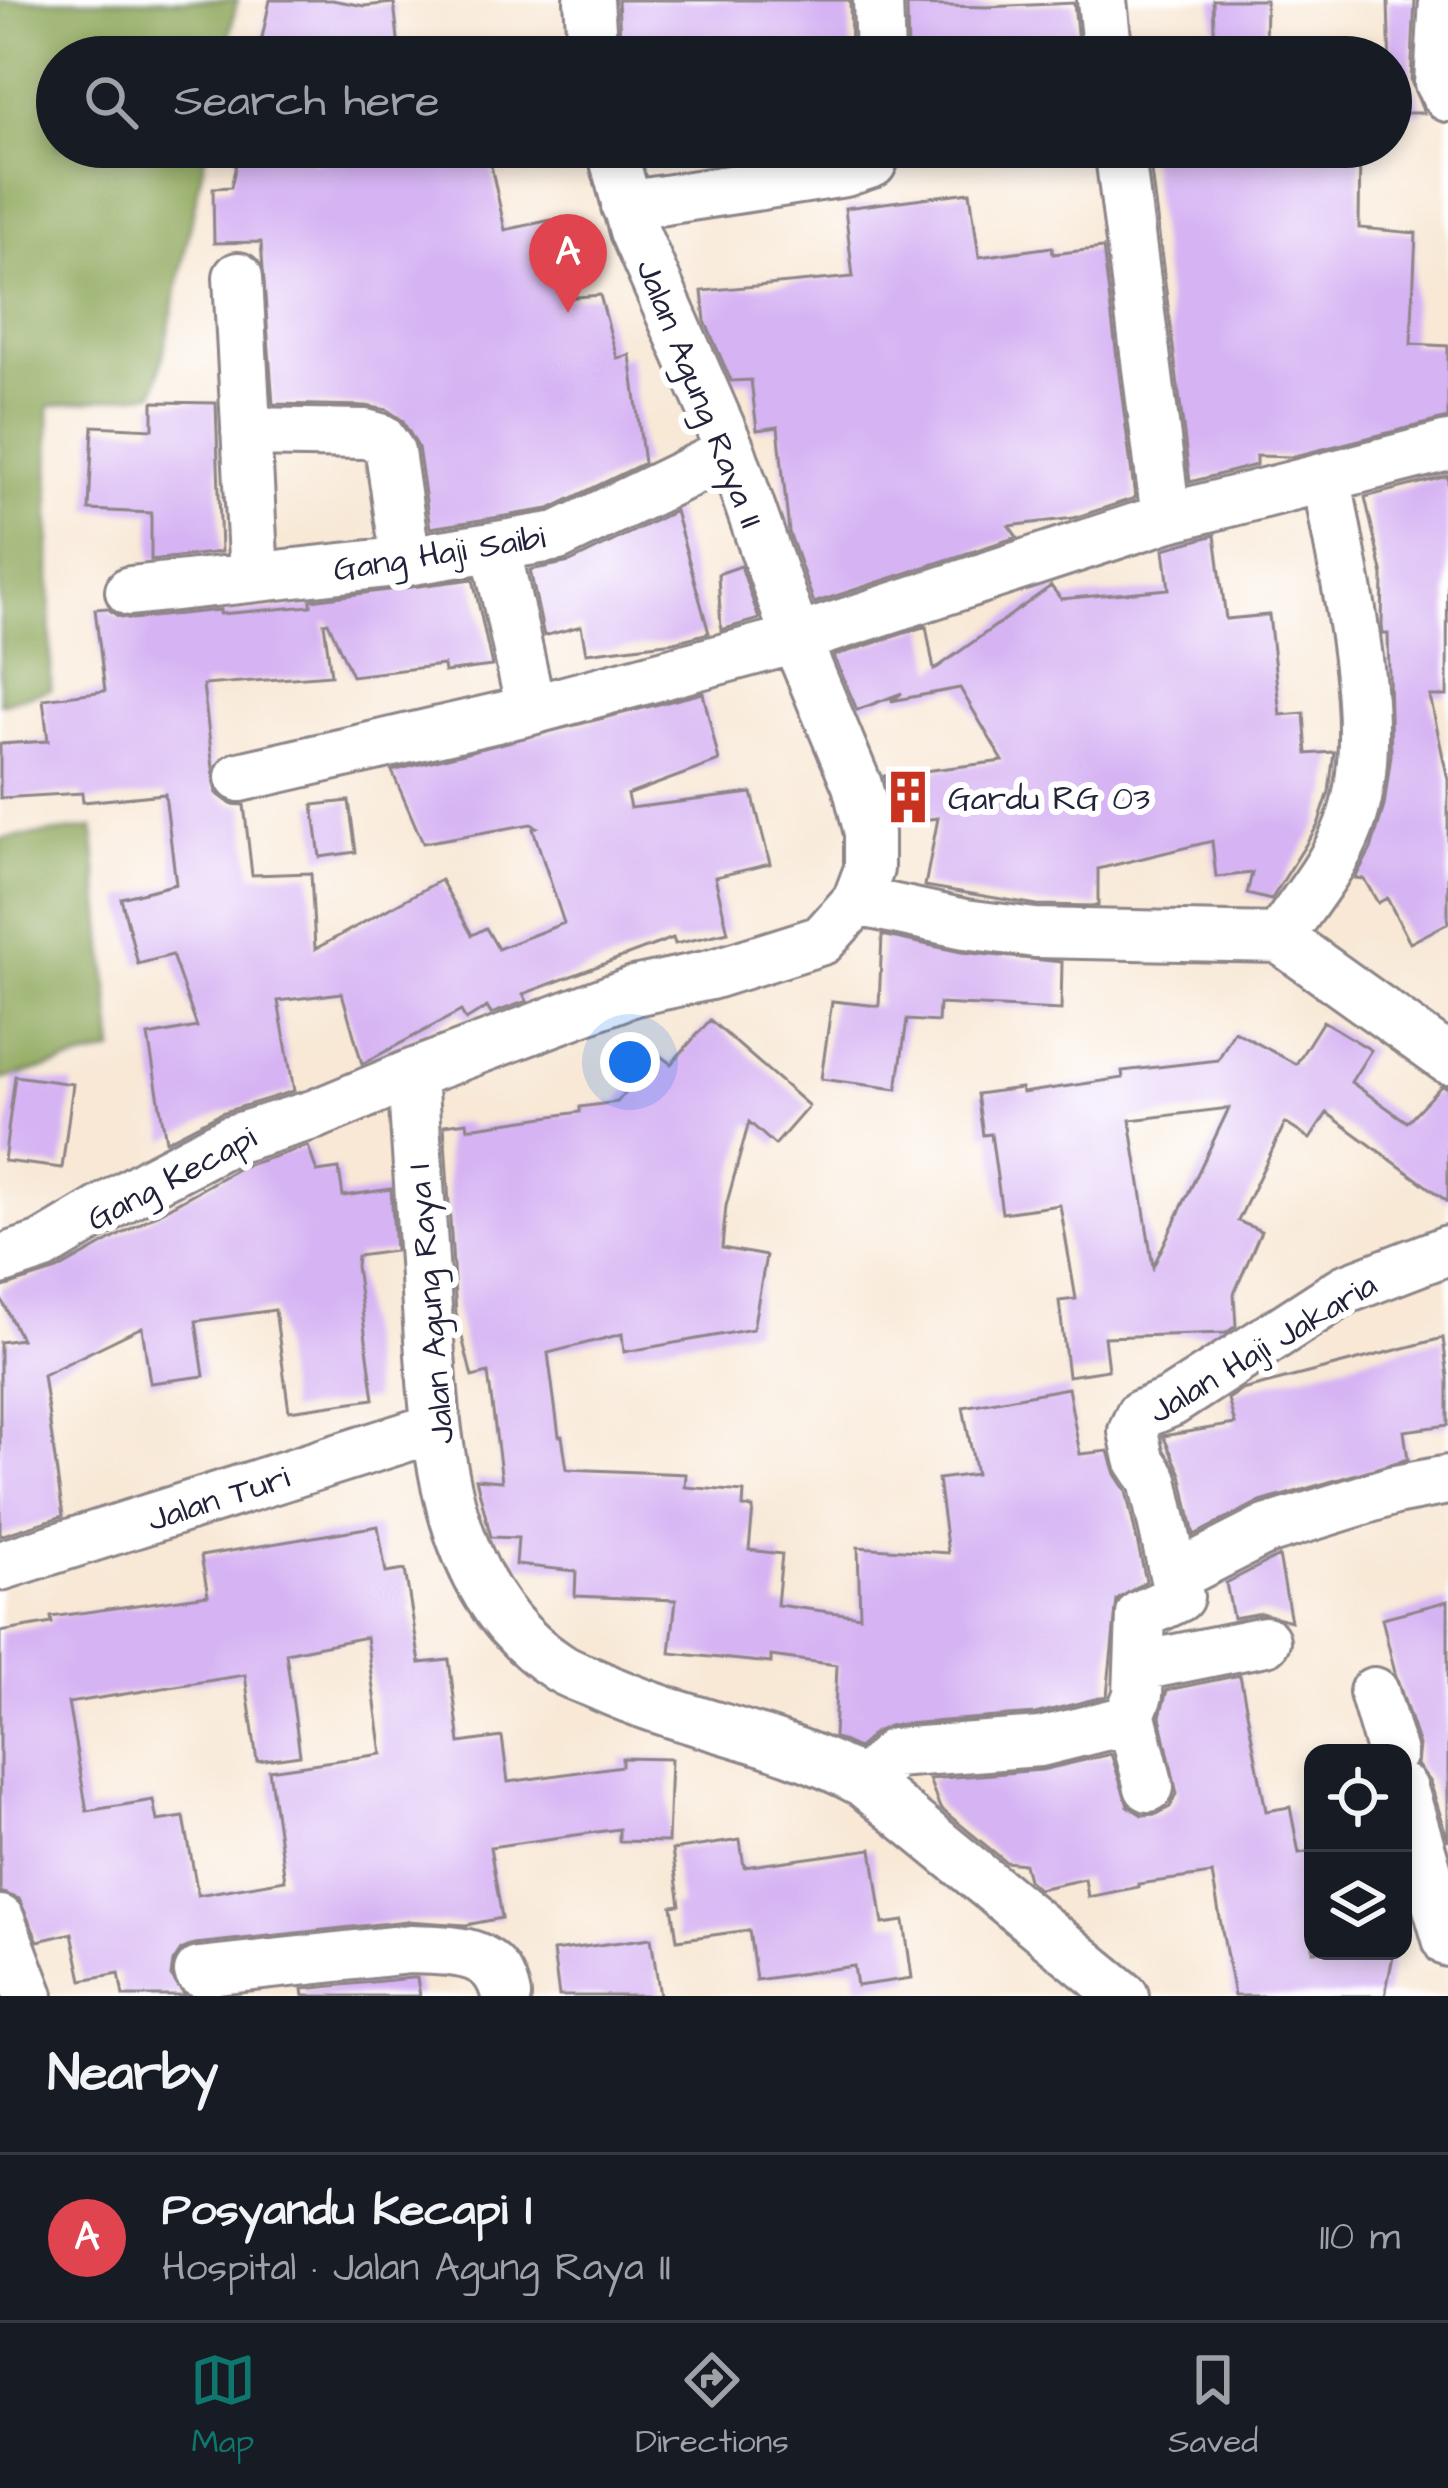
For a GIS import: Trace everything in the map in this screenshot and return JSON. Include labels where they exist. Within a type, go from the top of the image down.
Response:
[{"type":"street","points":[[589,0],[592,36]]},
{"type":"street","points":[[878,0],[879,36]]},
{"type":"street","points":[[1102,0],[1106,36]]},
{"type":"street","points":[[1444,0],[1439,83],[1448,97]]},
{"type":"street","name":"Jalan Agung Raya II","points":[[617,168],[630,219],[731,452],[796,638]]},
{"type":"street","points":[[630,219],[858,168]]},
{"type":"street","points":[[1122,168],[1166,518]]},
{"type":"street","points":[[630,219],[837,203]]},
{"type":"street","points":[[238,277],[254,578]]},
{"type":"street","points":[[246,432],[365,434],[383,441],[390,452],[406,561]]},
{"type":"street","points":[[240,777],[531,710],[796,638],[1166,518],[1448,446]]},
{"type":"street","name":"Gang Haji Saibi","points":[[130,590],[406,561],[558,536],[731,452]]},
{"type":"street","points":[[1279,938],[1344,838],[1358,801],[1364,729],[1327,478]]},
{"type":"street","points":[[496,549],[531,710]]},
{"type":"street","points":[[412,1074],[634,991],[796,951],[822,940],[857,901],[868,869],[869,833],[856,785],[796,638]]},
{"type":"street","points":[[857,901],[1035,933],[1279,938],[1448,1059]]},
{"type":"street","name":"Gang Kecapi","points":[[0,1260],[42,1246],[230,1140],[316,1114],[412,1074]]},
{"type":"street","name":"Jalan Agung Raya I","points":[[412,1074],[435,1429],[454,1522],[476,1574],[510,1624],[556,1666],[624,1697],[819,1758],[863,1782],[1124,1996]]},
{"type":"street","name":"Jalan Haji Jakaria","points":[[1176,1576],[1154,1480],[1139,1459],[1133,1431],[1140,1415],[1171,1402],[1346,1289],[1448,1250]]},
{"type":"street","name":"Jalan Turi","points":[[0,1566],[435,1429]]},
{"type":"street","points":[[1150,1787],[1131,1716],[1141,1666],[1141,1615],[1178,1600],[1176,1576],[1266,1530],[1394,1490],[1448,1480]]},
{"type":"street","points":[[1141,1666],[1264,1641]]},
{"type":"street","points":[[1374,1692],[1389,1744]]},
{"type":"street","points":[[863,1782],[894,1753],[1040,1742],[1122,1723],[1131,1716]]},
{"type":"street","points":[[1412,1820],[1448,1942]]},
{"type":"street","points":[[0,1920],[19,1993]]},
{"type":"street","points":[[199,1972],[410,1949],[439,1951],[491,1963],[506,1996]]},
{"type":"green space","points":[[0,0],[237,0],[229,36],[36,36],[36,168],[203,168],[155,393],[49,406],[51,689],[0,704]]},
{"type":"green space","points":[[93,828],[114,1051],[0,1080],[0,839]]},
{"type":"building","points":[[270,0],[332,0],[364,6],[394,3],[398,36],[262,36]]},
{"type":"building","points":[[618,0],[850,0],[851,36],[620,36]]},
{"type":"building","points":[[1213,0],[1266,0],[1265,36],[1214,36]]},
{"type":"building","points":[[1388,0],[1415,0],[1412,61],[1412,36],[1389,36]]},
{"type":"building","points":[[1074,3],[1077,36],[908,36],[907,5]]},
{"type":"building","points":[[1412,83],[1424,113],[1412,113]]},
{"type":"building","points":[[235,168],[492,168],[505,230],[551,220],[566,298],[600,295],[617,358],[630,355],[644,463],[549,509],[430,528],[418,447],[402,420],[387,410],[366,406],[273,404],[261,242],[214,243],[213,188],[231,187]]},
{"type":"building","points":[[1151,168],[1360,168],[1359,228],[1416,233],[1411,344],[1448,346],[1448,418],[1291,457],[1256,456],[1256,465],[1190,482]]},
{"type":"building","points":[[970,192],[979,257],[1052,247],[1053,254],[1103,248],[1135,498],[1074,518],[1009,526],[1017,537],[814,603],[789,532],[778,427],[757,430],[751,380],[731,381],[705,321],[702,291],[853,277],[845,208]]},
{"type":"building","points":[[153,402],[216,403],[221,552],[151,560],[151,513],[89,510],[93,426],[153,429]]},
{"type":"building","points":[[1448,476],[1447,696],[1430,696],[1448,780],[1448,923],[1410,943],[1387,898],[1378,903],[1364,879],[1355,878],[1371,849],[1384,806],[1391,755],[1383,576],[1365,497]]},
{"type":"building","points":[[675,511],[709,633],[586,653],[581,626],[544,636],[530,570],[570,562]]},
{"type":"building","points":[[1215,535],[1226,619],[1269,615],[1280,715],[1304,713],[1307,754],[1334,752],[1329,792],[1318,825],[1271,900],[1247,894],[1252,873],[1216,877],[1212,841],[1098,869],[1098,906],[1037,905],[925,886],[938,818],[896,823],[884,776],[1003,761],[960,688],[891,701],[902,693],[857,710],[834,656],[926,626],[934,670],[1051,586],[1061,599],[1169,589],[1164,549]]},
{"type":"building","points":[[741,566],[759,619],[721,630],[718,574]]},
{"type":"building","points":[[473,579],[492,666],[444,672],[443,665],[352,676],[328,622],[324,623],[331,675],[203,685],[216,793],[231,804],[244,805],[252,875],[311,873],[315,949],[441,880],[472,935],[486,928],[498,949],[564,923],[533,829],[537,827],[531,824],[423,843],[392,771],[703,693],[719,761],[627,795],[630,808],[752,793],[770,864],[715,877],[728,932],[675,944],[673,938],[523,994],[527,1001],[491,1014],[487,1007],[466,1020],[461,1011],[362,1064],[342,993],[278,1001],[294,1091],[221,1113],[166,1141],[148,1036],[197,1027],[172,955],[138,964],[121,898],[176,884],[165,794],[83,802],[82,793],[0,798],[0,744],[48,741],[43,699],[105,691],[95,609],[107,608],[132,619],[220,610],[220,614],[311,606],[311,600]]},
{"type":"building","points":[[349,801],[356,852],[320,857],[313,805]]},
{"type":"building","points":[[882,935],[961,952],[1062,962],[1061,1010],[939,1004],[938,1022],[907,1020],[897,1089],[821,1079],[832,1001],[879,1006]]},
{"type":"building","points":[[710,1020],[809,1106],[775,1145],[749,1122],[726,1206],[722,1248],[766,1256],[753,1329],[624,1352],[622,1334],[548,1353],[567,1469],[686,1474],[685,1487],[744,1492],[743,1507],[753,1508],[749,1550],[782,1554],[777,1605],[860,1616],[858,1547],[948,1553],[938,1479],[976,1474],[963,1407],[1068,1388],[1080,1454],[1108,1451],[1126,1491],[1146,1581],[1117,1600],[1107,1696],[1035,1714],[892,1725],[875,1732],[858,1748],[834,1737],[837,1665],[771,1656],[771,1663],[670,1653],[676,1600],[575,1596],[576,1571],[516,1565],[518,1538],[491,1537],[476,1479],[502,1481],[488,1373],[472,1377],[456,1313],[444,1125],[467,1122],[468,1128],[617,1102],[658,1054],[671,1064]]},
{"type":"building","points":[[1323,1021],[1371,1050],[1351,1082],[1407,1122],[1441,1086],[1448,1087],[1448,1202],[1327,1113],[1310,1139],[1285,1123],[1238,1221],[1261,1231],[1234,1294],[1236,1326],[1226,1333],[1104,1337],[1108,1370],[1068,1376],[1059,1301],[1076,1299],[1060,1205],[1002,1213],[991,1134],[983,1135],[977,1094],[1021,1088],[1022,1093],[1123,1078],[1122,1071],[1218,1060],[1234,1031],[1296,1064]],"holes":[[[1229,1108],[1153,1267],[1130,1120]]]},
{"type":"building","points":[[15,1076],[73,1084],[62,1168],[4,1161]]},
{"type":"building","points":[[308,1146],[317,1172],[339,1169],[343,1196],[391,1189],[395,1251],[357,1256],[356,1266],[374,1399],[289,1411],[275,1310],[196,1321],[204,1376],[150,1383],[142,1327],[43,1375],[63,1516],[0,1536],[0,1342],[21,1339],[0,1288],[57,1270],[241,1167]]},
{"type":"building","points":[[1443,1338],[1448,1425],[1404,1431],[1408,1459],[1257,1503],[1194,1535],[1181,1474],[1163,1436],[1235,1424],[1228,1399],[1242,1390]]},
{"type":"building","points":[[378,1526],[386,1573],[405,1570],[420,1663],[449,1660],[460,1743],[502,1737],[508,1782],[622,1766],[622,1758],[671,1759],[668,1842],[619,1841],[619,1829],[490,1847],[502,1918],[466,1925],[407,1921],[195,1944],[181,1950],[173,1962],[171,1976],[185,1996],[123,1996],[119,1973],[82,1980],[72,1933],[38,1941],[19,1899],[0,1892],[0,1632],[52,1623],[51,1617],[208,1595],[201,1556]],"holes":[[[366,1637],[382,1754],[269,1770],[285,1880],[198,1895],[184,1817],[157,1821],[153,1800],[87,1811],[68,1703],[245,1675],[257,1761],[300,1755],[286,1653]]]},
{"type":"building","points":[[1279,1556],[1291,1621],[1261,1613],[1233,1618],[1226,1583]]},
{"type":"building","points":[[1448,1601],[1448,1841],[1430,1781],[1417,1765],[1419,1745],[1382,1618]]},
{"type":"building","points":[[1240,1675],[1266,1811],[1290,1807],[1299,1853],[1304,1852],[1304,1960],[1392,1960],[1385,1996],[1234,1996],[1212,1874],[1138,1884],[1088,1897],[1085,1879],[1038,1889],[1028,1880],[1024,1864],[1006,1862],[940,1808],[929,1779],[1042,1770],[1111,1754],[1128,1806],[1142,1815],[1157,1814],[1170,1807],[1177,1794],[1160,1716],[1167,1690]]},
{"type":"building","points":[[740,1840],[744,1867],[872,1849],[883,1924],[904,1921],[912,1978],[857,1986],[854,1966],[756,1980],[749,1930],[677,1940],[672,1906],[680,1905],[672,1850]]},
{"type":"building","points":[[651,1938],[660,1996],[559,1996],[553,1951]]},
{"type":"building","points":[[417,1978],[420,1996],[304,1996],[303,1989]]},
{"type":"place","name":"Posyandu Kecapi I","points":[[568,313]]},
{"type":"place","name":"Gardu RG 03","points":[[908,797]]}]
